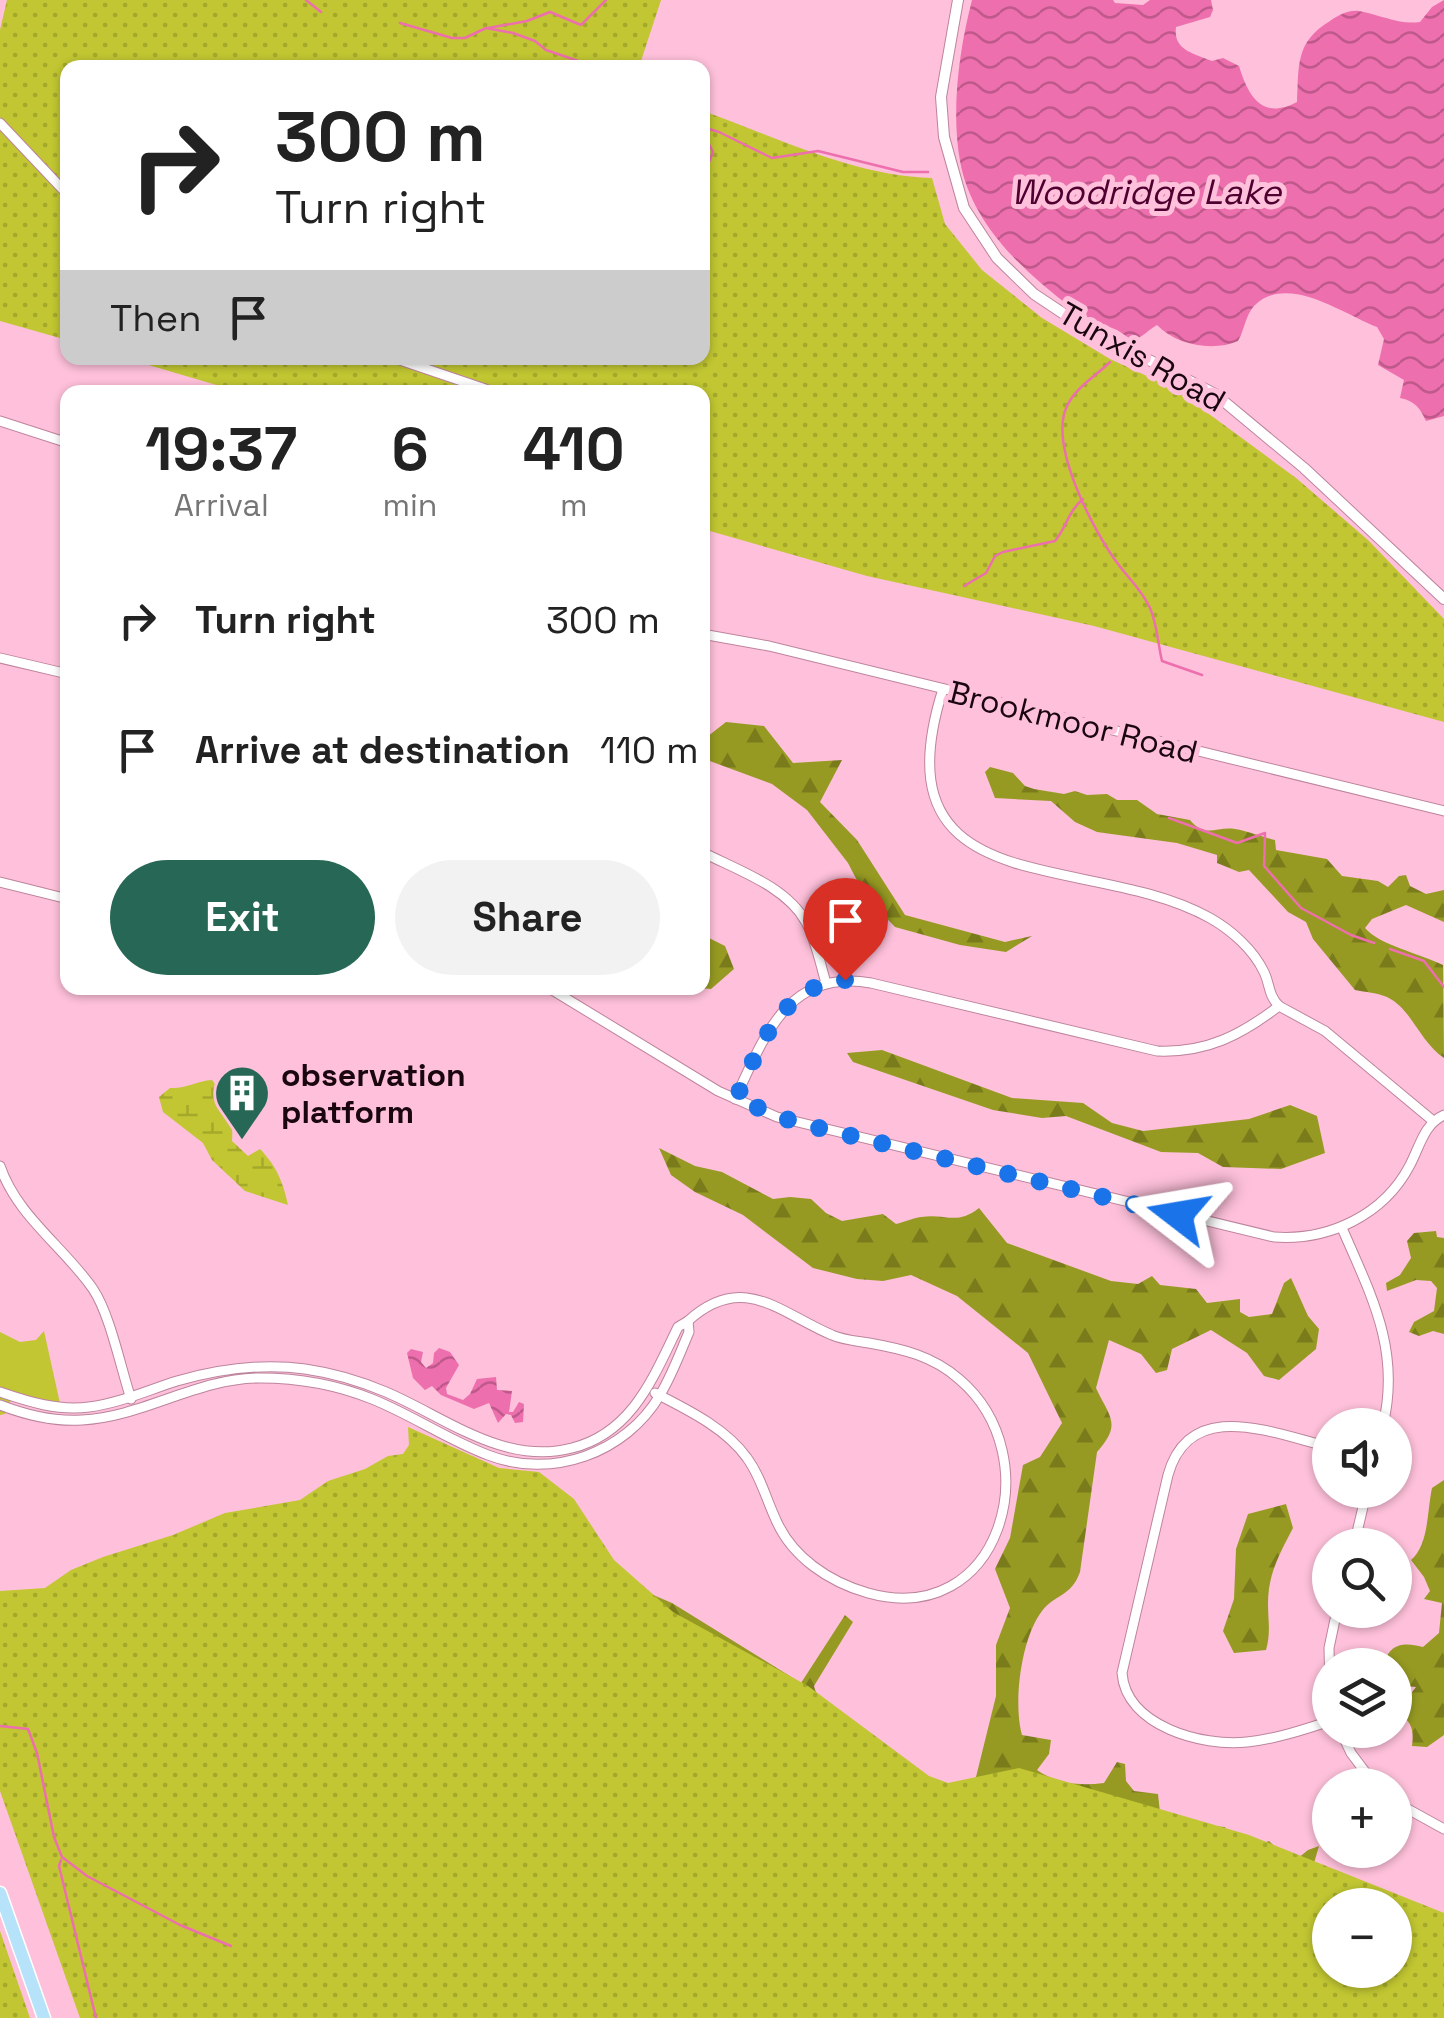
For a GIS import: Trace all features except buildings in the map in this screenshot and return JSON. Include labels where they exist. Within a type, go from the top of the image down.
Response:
[{"type":"main road","points":[[0,1892],[44,2018]]},
{"type":"street","name":"Tunxis Road","points":[[958,0],[941,96],[944,137],[964,208],[997,258],[1034,294],[1078,324],[1216,394],[1304,468],[1444,599]]},
{"type":"street","points":[[0,123],[60,187]]},
{"type":"street","points":[[415,365],[473,385]]},
{"type":"street","points":[[0,422],[60,441]]},
{"type":"street","name":"Brookmoor Road","points":[[710,635],[769,646],[1444,811]]},
{"type":"street","points":[[0,658],[60,672]]},
{"type":"street","points":[[942,689],[928,745],[928,777],[939,810],[963,839],[996,857],[1172,901],[1206,916],[1232,933],[1248,950],[1279,1006],[1324,1031],[1432,1120]]},
{"type":"street","points":[[710,856],[772,889],[796,908],[812,935],[826,982]]},
{"type":"street","points":[[0,882],[60,897]]},
{"type":"street","points":[[736,1099],[778,1017],[803,994],[826,982],[871,983],[1158,1051],[1194,1050],[1223,1042],[1279,1006]]},
{"type":"street","points":[[561,995],[736,1099],[794,1122],[1288,1238],[1342,1228],[1379,1203],[1409,1168],[1432,1120],[1444,1115]]},
{"type":"street","points":[[0,1166],[19,1202],[71,1258],[97,1294],[135,1409]]},
{"type":"street","points":[[1342,1228],[1376,1308],[1386,1343],[1391,1387],[1387,1408]]},
{"type":"street","points":[[0,1392],[37,1404],[89,1407],[238,1368],[306,1369],[353,1379],[388,1392],[506,1448],[545,1453],[598,1439],[630,1413],[648,1390],[678,1328],[718,1302],[744,1296],[792,1312],[834,1336],[930,1358],[962,1380],[985,1409],[1000,1441],[1008,1488],[1001,1521],[988,1552],[962,1580],[923,1598],[869,1594],[821,1574],[784,1538],[746,1456],[697,1416],[648,1390]]},
{"type":"street","points":[[0,1406],[60,1420],[84,1420],[232,1380],[258,1378],[318,1384],[374,1400],[490,1456],[532,1465],[570,1461],[602,1451],[639,1423],[660,1396],[689,1332],[688,1321]]},
{"type":"street","points":[[1312,1444],[1230,1425],[1205,1430],[1182,1447],[1168,1475],[1122,1678],[1129,1699],[1142,1713],[1180,1732],[1212,1741],[1252,1742],[1312,1726]]},
{"type":"street","points":[[1412,1812],[1444,1830]]},
{"type":"green space","points":[[7,0],[661,0],[641,60],[60,60],[60,338],[0,321],[0,30]]},
{"type":"green space","points":[[710,114],[844,163],[902,176],[932,178],[945,224],[982,270],[1042,318],[1110,359],[1175,389],[1296,478],[1368,540],[1444,619],[1444,722],[1094,626],[867,576],[710,531],[710,385],[216,385],[149,365],[710,365]]},
{"type":"green space","points":[[726,722],[764,726],[793,763],[842,760],[820,802],[857,840],[905,915],[1005,942],[1032,936],[1006,952],[960,945],[895,927],[865,896],[848,863],[807,810],[772,784],[710,761],[710,735]]},
{"type":"green space","points":[[990,767],[1013,773],[1025,786],[1034,789],[1137,800],[1157,814],[1190,820],[1201,829],[1235,829],[1275,840],[1276,850],[1327,859],[1342,876],[1378,881],[1388,887],[1399,876],[1406,875],[1410,886],[1426,894],[1444,890],[1444,922],[1406,905],[1372,919],[1365,928],[1390,944],[1443,965],[1444,1058],[1396,1002],[1355,990],[1313,939],[1306,922],[1288,912],[1249,870],[1239,872],[1217,863],[1217,855],[1177,843],[1097,832],[1075,822],[1051,801],[995,798],[985,772]]},
{"type":"green space","points":[[710,938],[725,946],[734,969],[711,989]]},
{"type":"green space","points":[[882,1050],[1012,1098],[1083,1103],[1112,1123],[1143,1131],[1249,1119],[1290,1105],[1317,1116],[1325,1153],[1281,1169],[1223,1167],[1198,1153],[1161,1152],[1066,1116],[1042,1118],[993,1110],[853,1062],[847,1053]]},
{"type":"green space","points":[[212,1080],[228,1109],[232,1141],[248,1156],[260,1149],[278,1175],[288,1205],[245,1191],[212,1160],[203,1143],[163,1112],[159,1097],[170,1088]]},
{"type":"green space","points":[[659,1148],[695,1166],[722,1172],[773,1199],[811,1199],[842,1221],[883,1214],[896,1224],[930,1216],[957,1218],[979,1208],[1007,1243],[1111,1281],[1138,1284],[1152,1276],[1160,1285],[1196,1289],[1207,1303],[1240,1299],[1240,1312],[1249,1317],[1272,1314],[1284,1283],[1291,1278],[1308,1316],[1319,1329],[1316,1349],[1279,1380],[1264,1376],[1247,1353],[1211,1330],[1172,1349],[1167,1370],[1156,1373],[1141,1354],[1109,1340],[1096,1388],[1111,1427],[1097,1452],[1080,1572],[1072,1586],[1042,1611],[1029,1637],[1019,1689],[1019,1722],[1022,1735],[1051,1740],[1049,1754],[1037,1770],[1045,1775],[1077,1784],[1104,1783],[1117,1762],[1125,1764],[1126,1781],[1134,1791],[1158,1794],[1161,1822],[1225,1827],[1229,1835],[1258,1845],[1269,1841],[1292,1863],[1312,1849],[1318,1888],[1312,1888],[1312,1988],[1412,1987],[1444,2018],[375,1921],[632,1586],[672,1603],[801,1683],[845,1615],[853,1622],[814,1686],[822,1704],[853,1735],[896,1761],[956,1791],[975,1781],[996,1696],[996,1645],[1010,1608],[995,1569],[1010,1538],[1023,1465],[1040,1457],[1062,1423],[1028,1353],[957,1296],[911,1275],[883,1281],[813,1268],[743,1215],[695,1192],[671,1175]]},
{"type":"green space","points":[[1436,1231],[1437,1237],[1444,1238],[1444,1334],[1433,1331],[1419,1336],[1409,1332],[1414,1322],[1434,1311],[1437,1288],[1431,1281],[1416,1280],[1387,1291],[1386,1283],[1400,1275],[1411,1258],[1407,1241],[1414,1233]]},
{"type":"green space","points":[[44,1331],[61,1408],[13,1396],[5,1414],[0,1415],[0,1332],[20,1342],[36,1340]]},
{"type":"green space","points":[[408,1427],[499,1468],[539,1472],[574,1499],[614,1560],[673,1612],[808,1686],[929,1776],[948,1783],[1019,1768],[1249,1835],[1312,1860],[1312,1868],[1332,1868],[1382,1888],[1312,1888],[1312,1988],[1412,1988],[1412,1900],[1444,1913],[1444,2018],[80,2018],[0,1791],[0,1591],[45,1588],[71,1570],[103,1557],[173,1535],[225,1513],[300,1500],[328,1481],[365,1469],[388,1456],[403,1454],[409,1445]]},
{"type":"green space","points":[[1444,1480],[1444,1735],[1427,1747],[1412,1746],[1412,1692],[1416,1687],[1412,1687],[1412,1648],[1394,1648],[1423,1647],[1439,1633],[1442,1603],[1424,1599],[1430,1591],[1412,1561],[1424,1537],[1432,1488]]},
{"type":"green space","points":[[1286,1504],[1293,1528],[1270,1583],[1266,1650],[1234,1653],[1223,1631],[1234,1599],[1236,1549],[1248,1514]]},
{"type":"green space","points":[[0,1931],[30,2018],[0,2018]]},
{"type":"water","name":"Woodridge Lake","points":[[972,0],[1113,0],[1143,5],[1150,0],[1211,0],[1210,17],[1176,27],[1178,41],[1198,56],[1212,61],[1223,58],[1239,66],[1252,95],[1265,107],[1274,108],[1297,102],[1299,66],[1305,46],[1310,37],[1333,19],[1359,11],[1397,21],[1420,22],[1444,0],[1444,416],[1426,421],[1416,406],[1400,398],[1404,380],[1378,365],[1384,339],[1377,327],[1316,299],[1283,293],[1267,297],[1251,309],[1238,341],[1206,346],[1184,342],[1157,325],[1141,337],[1130,339],[1074,310],[1034,277],[987,225],[966,184],[960,161],[956,121],[958,80]]},
{"type":"water","points":[[439,1348],[450,1352],[459,1365],[446,1388],[447,1394],[463,1400],[477,1379],[496,1377],[497,1390],[512,1391],[509,1412],[519,1402],[524,1404],[523,1422],[515,1423],[506,1414],[498,1423],[489,1403],[474,1409],[441,1395],[432,1386],[425,1390],[413,1378],[407,1353],[411,1349],[423,1352],[421,1362],[426,1368],[433,1363]]},
{"type":"waterway","points":[[306,0],[321,12]]},
{"type":"waterway","points":[[488,28],[550,12],[581,25],[606,0]]},
{"type":"waterway","points":[[400,23],[452,38],[465,38],[486,28],[513,33],[575,60]]},
{"type":"waterway","points":[[710,129],[772,158],[818,151],[903,172],[928,172]]},
{"type":"waterway","points":[[710,146],[710,160]]},
{"type":"waterway","points":[[1110,362],[1081,387],[1067,406],[1063,423],[1068,465],[1097,531],[1150,608],[1162,661],[1202,675]]},
{"type":"waterway","points":[[964,586],[986,573],[995,556],[1003,552],[1055,541],[1083,499]]},
{"type":"waterway","points":[[1169,818],[1237,843],[1265,833],[1264,866],[1301,908],[1374,943]]},
{"type":"waterway","points":[[1390,949],[1424,961],[1444,987]]},
{"type":"waterway","points":[[0,1726],[28,1729],[62,1857],[87,1876],[180,1925],[231,1946]]},
{"type":"waterway","points":[[61,1860],[59,1866],[96,2018]]},
{"type":"place","name":"observation platform","points":[[242,1142]]},
{"type":"route","points":[[845,980],[811,989],[783,1011],[768,1030],[736,1099],[794,1122],[1178,1215]]}]
